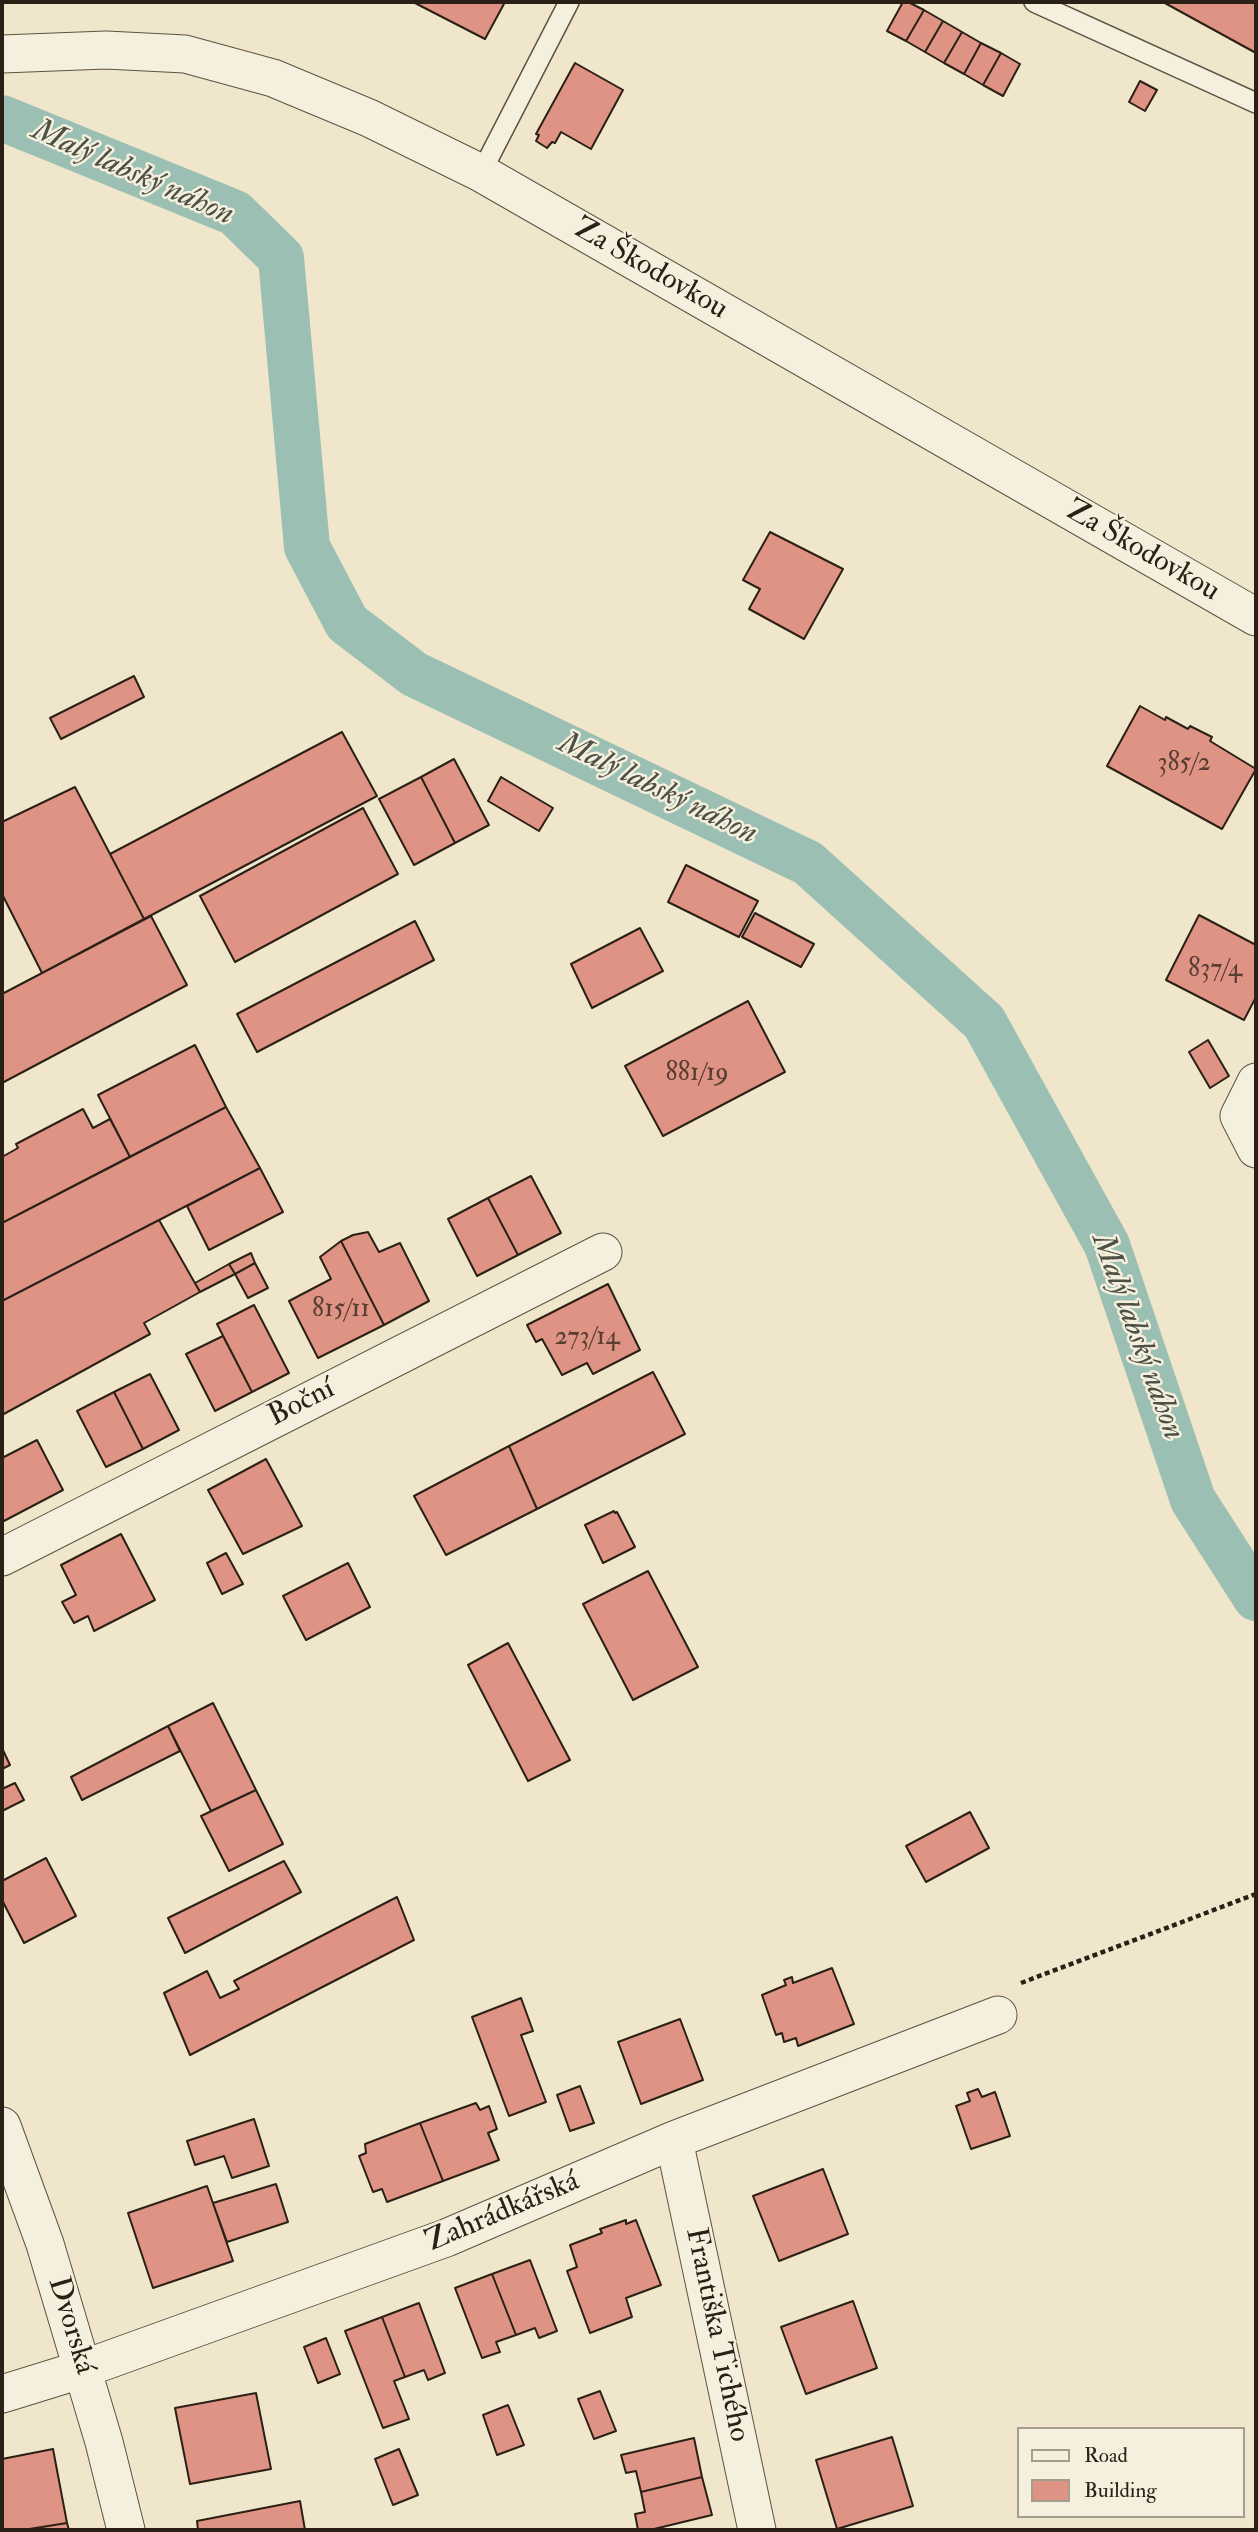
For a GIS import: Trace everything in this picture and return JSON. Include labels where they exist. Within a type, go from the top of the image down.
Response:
[{"type":"street","name":"Za Škodovkou","points":[[2,54],[106,50],[185,54],[273,78],[369,118],[481,173],[1256,617]]},
{"type":"street","points":[[1256,1082],[1239,1116],[1256,1149]]},
{"type":"street","name":"Boční","points":[[2,1557],[603,1252]]},
{"type":"street","name":"Zahrádkářská","points":[[2,2393],[83,2369],[446,2238],[674,2140],[998,2015]]},
{"type":"street","name":"Dvorská","points":[[2,2126],[45,2244],[119,2495],[126,2530]]},
{"type":"street","name":"Františka Tichého","points":[[674,2140],[757,2530]]},
{"type":"lane","points":[[481,173],[569,2]]},
{"type":"lane","points":[[1034,2],[1256,103]]},
{"type":"path","points":[[998,2015],[1015,1985],[1256,1894]]},
{"type":"building","points":[[413,2],[505,2],[485,39]]},
{"type":"building","points":[[903,2],[924,10],[906,41],[887,31]]},
{"type":"building","points":[[1163,2],[1256,2],[1256,53]]},
{"type":"building","points":[[924,10],[943,21],[925,52],[906,41]]},
{"type":"building","points":[[943,21],[962,32],[944,63],[925,52]]},
{"type":"building","points":[[962,32],[981,43],[964,74],[944,63]]},
{"type":"building","points":[[981,43],[1001,53],[983,85],[964,74]]},
{"type":"building","points":[[1001,53],[1020,64],[1003,96],[983,85]]},
{"type":"building","points":[[575,63],[623,90],[591,149],[561,132],[555,143],[552,142],[547,148],[536,141],[539,135],[536,134]]},
{"type":"building","points":[[1140,81],[1157,90],[1145,111],[1129,102]]},
{"type":"building","points":[[770,532],[843,569],[804,639],[749,609],[760,589],[743,580]]},
{"type":"building","points":[[134,676],[144,697],[61,739],[50,718]]},
{"type":"building","points":[[1140,706],[1165,720],[1166,717],[1188,729],[1190,726],[1212,737],[1210,741],[1256,769],[1222,829],[1107,766]]},
{"type":"building","points":[[342,732],[377,796],[144,919],[110,854]]},
{"type":"building","points":[[454,759],[489,825],[455,843],[421,777]]},
{"type":"building","points":[[421,777],[455,843],[414,865],[379,799]]},
{"type":"building","points":[[501,777],[553,808],[539,831],[488,801]]},
{"type":"building","points":[[75,787],[144,919],[42,973],[2,894],[2,822]]},
{"type":"building","points":[[363,808],[398,874],[235,962],[200,896]]},
{"type":"building","points":[[686,865],[758,901],[739,937],[668,902]]},
{"type":"building","points":[[755,913],[814,944],[801,967],[742,937]]},
{"type":"building","points":[[1199,915],[1256,945],[1256,997],[1244,1020],[1166,980]]},
{"type":"building","points":[[151,916],[187,985],[2,1083],[2,994]]},
{"type":"building","points":[[415,921],[434,960],[257,1052],[237,1014]]},
{"type":"building","points":[[640,928],[663,971],[592,1008],[571,964]]},
{"type":"building","points":[[748,1001],[785,1072],[663,1136],[625,1066]]},
{"type":"building","points":[[1208,1040],[1229,1076],[1210,1088],[1189,1052]]},
{"type":"building","points":[[195,1045],[226,1107],[130,1157],[98,1095]]},
{"type":"building","points":[[226,1107],[260,1168],[2,1301],[2,1223]]},
{"type":"building","points":[[83,1109],[93,1128],[110,1119],[130,1157],[2,1223],[2,1157],[18,1148],[16,1144]]},
{"type":"building","points":[[260,1168],[283,1212],[209,1250],[187,1206]]},
{"type":"building","points":[[531,1176],[561,1233],[518,1255],[488,1198]]},
{"type":"building","points":[[488,1198],[518,1255],[477,1276],[448,1219]]},
{"type":"building","points":[[159,1220],[200,1292],[144,1323],[150,1334],[2,1415],[2,1301]]},
{"type":"building","points":[[368,1232],[379,1252],[400,1243],[429,1301],[384,1325],[341,1241]]},
{"type":"building","points":[[341,1241],[384,1325],[318,1358],[289,1301],[331,1279],[320,1257]]},
{"type":"building","points":[[251,1253],[255,1263],[235,1274],[229,1264]]},
{"type":"building","points":[[255,1263],[268,1288],[248,1298],[235,1274]]},
{"type":"building","points":[[229,1264],[235,1274],[200,1292],[195,1283]]},
{"type":"building","points":[[608,1284],[640,1350],[593,1374],[587,1363],[562,1375],[542,1339],[536,1342],[527,1325]]},
{"type":"building","points":[[254,1305],[289,1373],[252,1392],[217,1324]]},
{"type":"building","points":[[223,1336],[252,1392],[215,1411],[186,1354]]},
{"type":"building","points":[[653,1372],[685,1434],[537,1509],[509,1446]]},
{"type":"building","points":[[150,1374],[179,1430],[143,1449],[114,1392]]},
{"type":"building","points":[[114,1392],[143,1449],[106,1467],[77,1411]]},
{"type":"building","points":[[37,1440],[63,1490],[2,1522],[2,1458]]},
{"type":"building","points":[[509,1446],[537,1509],[446,1555],[414,1496]]},
{"type":"building","points":[[266,1459],[302,1526],[243,1554],[208,1490]]},
{"type":"building","points":[[614,1511],[635,1547],[603,1563],[585,1525]]},
{"type":"building","points":[[121,1534],[155,1600],[94,1631],[88,1616],[74,1623],[62,1602],[76,1595],[61,1565]]},
{"type":"building","points":[[226,1553],[243,1584],[222,1594],[207,1563]]},
{"type":"building","points":[[348,1563],[370,1607],[306,1640],[283,1596]]},
{"type":"building","points":[[648,1571],[698,1667],[633,1700],[583,1604]]},
{"type":"building","points":[[508,1643],[570,1760],[528,1781],[468,1665]]},
{"type":"building","points":[[213,1703],[256,1790],[211,1811],[168,1726]]},
{"type":"building","points":[[168,1726],[180,1751],[82,1800],[71,1777]]},
{"type":"building","points":[[2,1748],[10,1765],[2,1769]]},
{"type":"building","points":[[15,1783],[24,1800],[2,1811],[2,1789]]},
{"type":"building","points":[[256,1790],[283,1844],[229,1871],[201,1816]]},
{"type":"building","points":[[970,1812],[989,1848],[926,1882],[906,1846]]},
{"type":"building","points":[[46,1858],[76,1916],[24,1943],[2,1900],[2,1881]]},
{"type":"building","points":[[284,1861],[301,1892],[185,1953],[168,1918]]},
{"type":"building","points":[[397,1897],[414,1940],[190,2055],[164,1993],[207,1971],[220,1998],[239,1989],[234,1981]]},
{"type":"building","points":[[832,1968],[854,2024],[798,2046],[796,2038],[784,2042],[782,2033],[776,2035],[762,1995],[786,1985],[784,1980],[792,1977],[793,1983]]},
{"type":"building","points":[[521,1998],[533,2031],[521,2035],[546,2102],[509,2116],[472,2017]]},
{"type":"building","points":[[680,2019],[703,2080],[641,2104],[618,2042]]},
{"type":"building","points":[[580,2086],[594,2123],[570,2131],[557,2095]]},
{"type":"building","points":[[978,2089],[982,2097],[995,2092],[1010,2136],[971,2149],[956,2106],[970,2101],[967,2093]]},
{"type":"building","points":[[476,2103],[480,2110],[489,2106],[497,2129],[488,2133],[499,2160],[443,2181],[420,2123]]},
{"type":"building","points":[[254,2119],[269,2166],[232,2178],[224,2156],[195,2165],[187,2141]]},
{"type":"building","points":[[420,2123],[443,2181],[387,2202],[382,2189],[373,2192],[359,2156],[366,2153],[365,2144]]},
{"type":"building","points":[[823,2169],[848,2234],[779,2261],[753,2196]]},
{"type":"building","points":[[276,2184],[288,2222],[227,2242],[213,2203]]},
{"type":"building","points":[[207,2186],[233,2261],[153,2288],[128,2213]]},
{"type":"building","points":[[626,2220],[626,2224],[636,2220],[661,2285],[626,2298],[632,2317],[590,2333],[567,2271],[577,2267],[570,2245],[602,2233],[600,2229]]},
{"type":"building","points":[[530,2260],[557,2331],[539,2338],[535,2328],[516,2335],[492,2274]]},
{"type":"building","points":[[492,2274],[516,2335],[496,2342],[500,2352],[482,2358],[455,2288]]},
{"type":"building","points":[[853,2301],[877,2368],[806,2394],[781,2327]]},
{"type":"building","points":[[419,2303],[445,2373],[428,2380],[424,2370],[405,2377],[382,2317]]},
{"type":"building","points":[[382,2317],[405,2377],[394,2381],[409,2419],[383,2428],[345,2331]]},
{"type":"building","points":[[326,2338],[340,2374],[318,2383],[304,2347]]},
{"type":"building","points":[[600,2391],[616,2431],[594,2439],[578,2399]]},
{"type":"building","points":[[256,2393],[271,2469],[190,2484],[175,2408]]},
{"type":"building","points":[[508,2405],[524,2445],[497,2455],[483,2415]]},
{"type":"building","points":[[892,2437],[913,2506],[837,2529],[816,2460]]},
{"type":"building","points":[[694,2438],[702,2477],[641,2492],[636,2471],[626,2473],[621,2455]]},
{"type":"building","points":[[53,2449],[67,2523],[23,2530],[2,2530],[2,2459]]},
{"type":"building","points":[[399,2449],[418,2495],[393,2505],[375,2459]]},
{"type":"building","points":[[702,2477],[712,2515],[650,2530],[638,2530],[635,2514],[645,2512],[641,2492]]},
{"type":"building","points":[[300,2501],[305,2530],[198,2530],[197,2521]]},
{"type":"building","points":[[67,2523],[69,2530],[23,2530]]},
{"type":"waterway","name":"Malý labský náhon","points":[[2,118],[235,213],[281,258],[307,547],[347,623],[414,674],[808,863],[984,1022],[1107,1245],[1193,1500],[1256,1598]]}]
